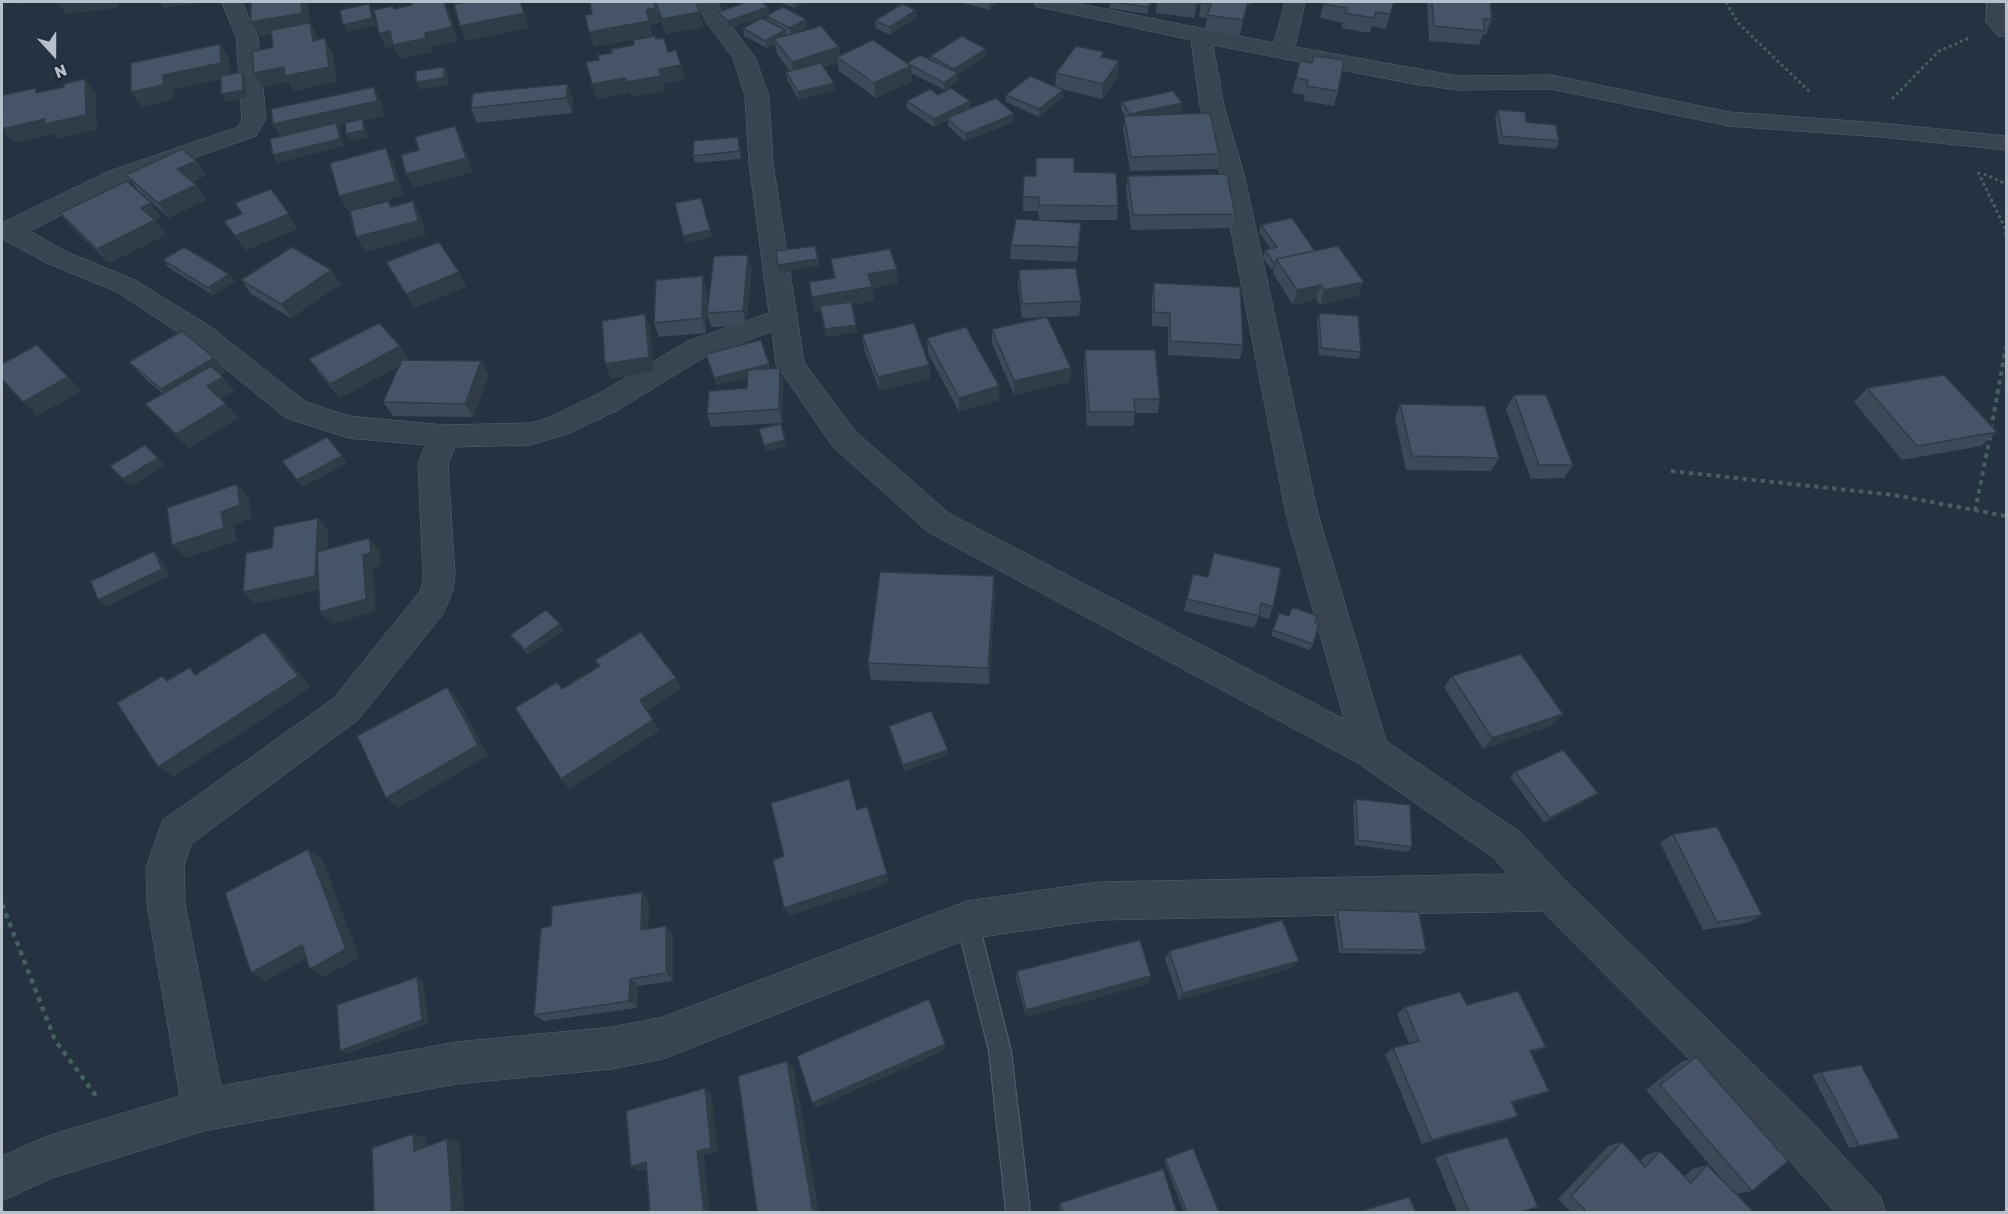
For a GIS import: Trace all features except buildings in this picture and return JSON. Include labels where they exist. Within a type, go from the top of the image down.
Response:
[{"type":"street","points":[[6,231],[116,177],[226,141],[248,131],[254,119],[247,38],[232,2]]},
{"type":"street","points":[[707,2],[719,25],[744,57],[757,96],[761,163],[790,364],[844,439],[939,523],[1371,751],[1507,845],[1550,892],[1796,1136],[1864,1212]]},
{"type":"street","points":[[1283,51],[1295,2]]},
{"type":"street","points":[[1058,3],[1201,36],[1414,77],[1458,83],[1551,82],[1729,119],[1836,126],[2007,143]]},
{"type":"street","points":[[1201,36],[1212,106],[1232,174],[1302,514],[1371,751]]},
{"type":"street","points":[[6,231],[56,257],[135,292],[201,334],[296,410],[348,427],[444,436],[531,434],[560,425],[608,402],[698,348],[783,318]]},
{"type":"street","points":[[204,1110],[166,904],[165,867],[176,833],[346,709],[431,604],[437,590],[439,576],[433,464],[444,436]]},
{"type":"street","points":[[2,1179],[47,1158],[204,1110],[456,1063],[612,1048],[663,1038],[967,920],[1099,902],[1550,892]]},
{"type":"lane","points":[[967,920],[1000,1051],[1018,1212]]},
{"type":"path","points":[[1726,2],[1738,23],[1812,93],[1836,126],[1894,98],[1939,51],[1984,31],[2000,18]]},
{"type":"path","points":[[1978,172],[2007,237]]},
{"type":"path","points":[[1976,511],[2007,347]]},
{"type":"path","points":[[1671,471],[1894,495],[2007,516]]},
{"type":"path","points":[[2,904],[55,1040],[123,1133]]}]
